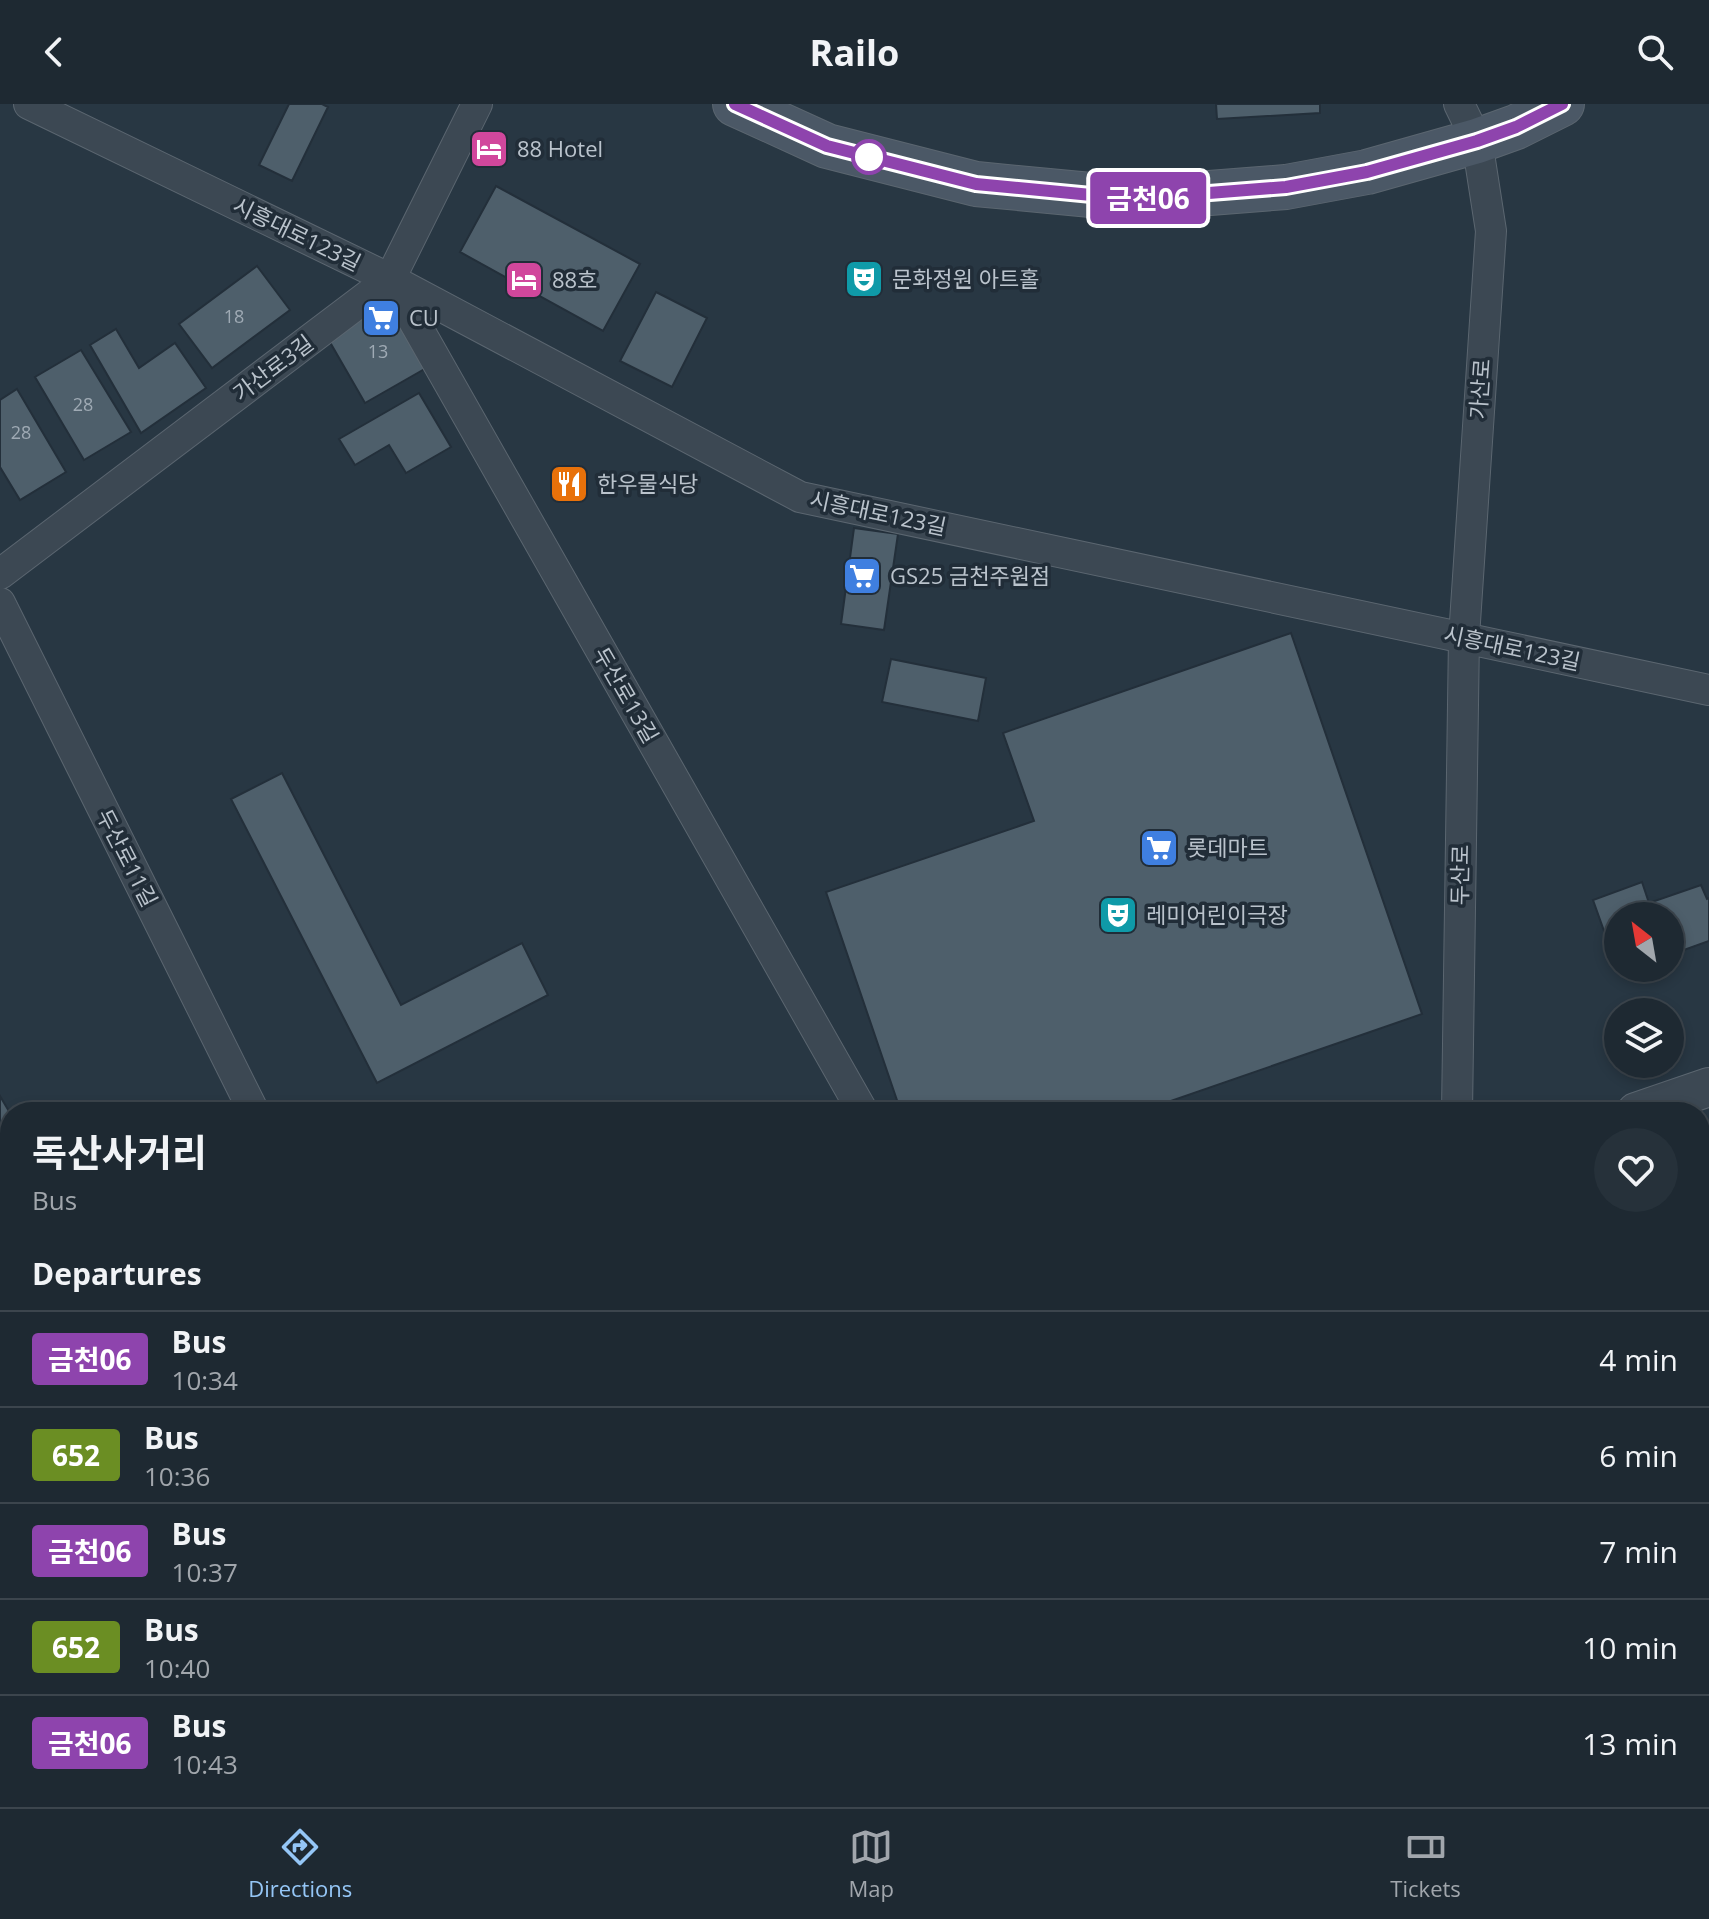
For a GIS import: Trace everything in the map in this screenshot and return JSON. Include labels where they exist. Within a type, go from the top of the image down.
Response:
[{"type":"main road","points":[[735,104],[827,146],[976,184],[1133,199],[1286,187],[1367,172],[1468,123],[1516,127],[1562,104]]},
{"type":"street","name":"시흥대로123길","points":[[29,104],[390,279],[800,497],[1709,690]]},
{"type":"street","name":"가산로3길","points":[[0,574],[390,279],[477,104]]},
{"type":"street","name":"가산로","points":[[1464,637],[1491,231],[1468,123]]},
{"type":"street","name":"두산로13길","points":[[390,279],[857,1102]]},
{"type":"street","name":"두산로11길","points":[[0,603],[249,1102]]},
{"type":"street","name":"두산로","points":[[1457,1102],[1464,637]]},
{"type":"street","points":[[1665,1102],[1709,1087]]},
{"type":"building","points":[[289,104],[322,104],[328,107],[292,181],[259,165]]},
{"type":"building","points":[[1216,104],[1320,104],[1320,113],[1217,119]]},
{"type":"building","points":[[496,186],[640,264],[603,331],[460,252]]},
{"type":"building","points":[[257,266],[290,310],[212,368],[179,324]]},
{"type":"building","points":[[656,292],[707,318],[672,387],[620,361]]},
{"type":"building","points":[[374,309],[395,309],[428,367],[365,403],[327,337]]},
{"type":"building","points":[[116,329],[139,368],[175,343],[206,388],[141,433],[90,345]]},
{"type":"building","points":[[81,350],[131,432],[84,460],[35,377]]},
{"type":"building","points":[[17,389],[66,472],[20,500],[0,467],[0,400]]},
{"type":"building","points":[[419,393],[451,447],[406,473],[389,445],[355,465],[339,439]]},
{"type":"building","points":[[854,528],[898,534],[884,630],[841,624]]},
{"type":"building","name":"롯데마트","points":[[1291,633],[1422,1014],[1168,1102],[898,1102],[826,892],[1034,821],[1003,733]]},
{"type":"building","points":[[891,659],[986,678],[978,721],[882,702]]},
{"type":"building","points":[[282,773],[401,1005],[522,943],[548,995],[377,1083],[231,799]]},
{"type":"building","points":[[1642,882],[1649,902],[1604,902],[1604,931],[1593,900]]},
{"type":"building","points":[[1701,885],[1709,898],[1709,941],[1684,950],[1684,902],[1652,902]]},
{"type":"bus line","name":"금천06","points":[[735,104],[827,146],[976,184],[1133,199],[1286,187],[1367,172],[1477,141],[1516,127],[1562,104]]},
{"type":"place","name":"88 Hotel","points":[[489,149]]},
{"type":"place","name":"문화정원 아트홀","points":[[864,279]]},
{"type":"place","name":"88호","points":[[524,280]]},
{"type":"place","name":"CU","points":[[381,318]]},
{"type":"place","name":"한우물식당","points":[[569,484]]},
{"type":"place","name":"GS25 금천주원점","points":[[862,576]]},
{"type":"place","name":"롯데마트","points":[[1159,848]]},
{"type":"place","name":"레미어린이극장","points":[[1118,915]]}]
